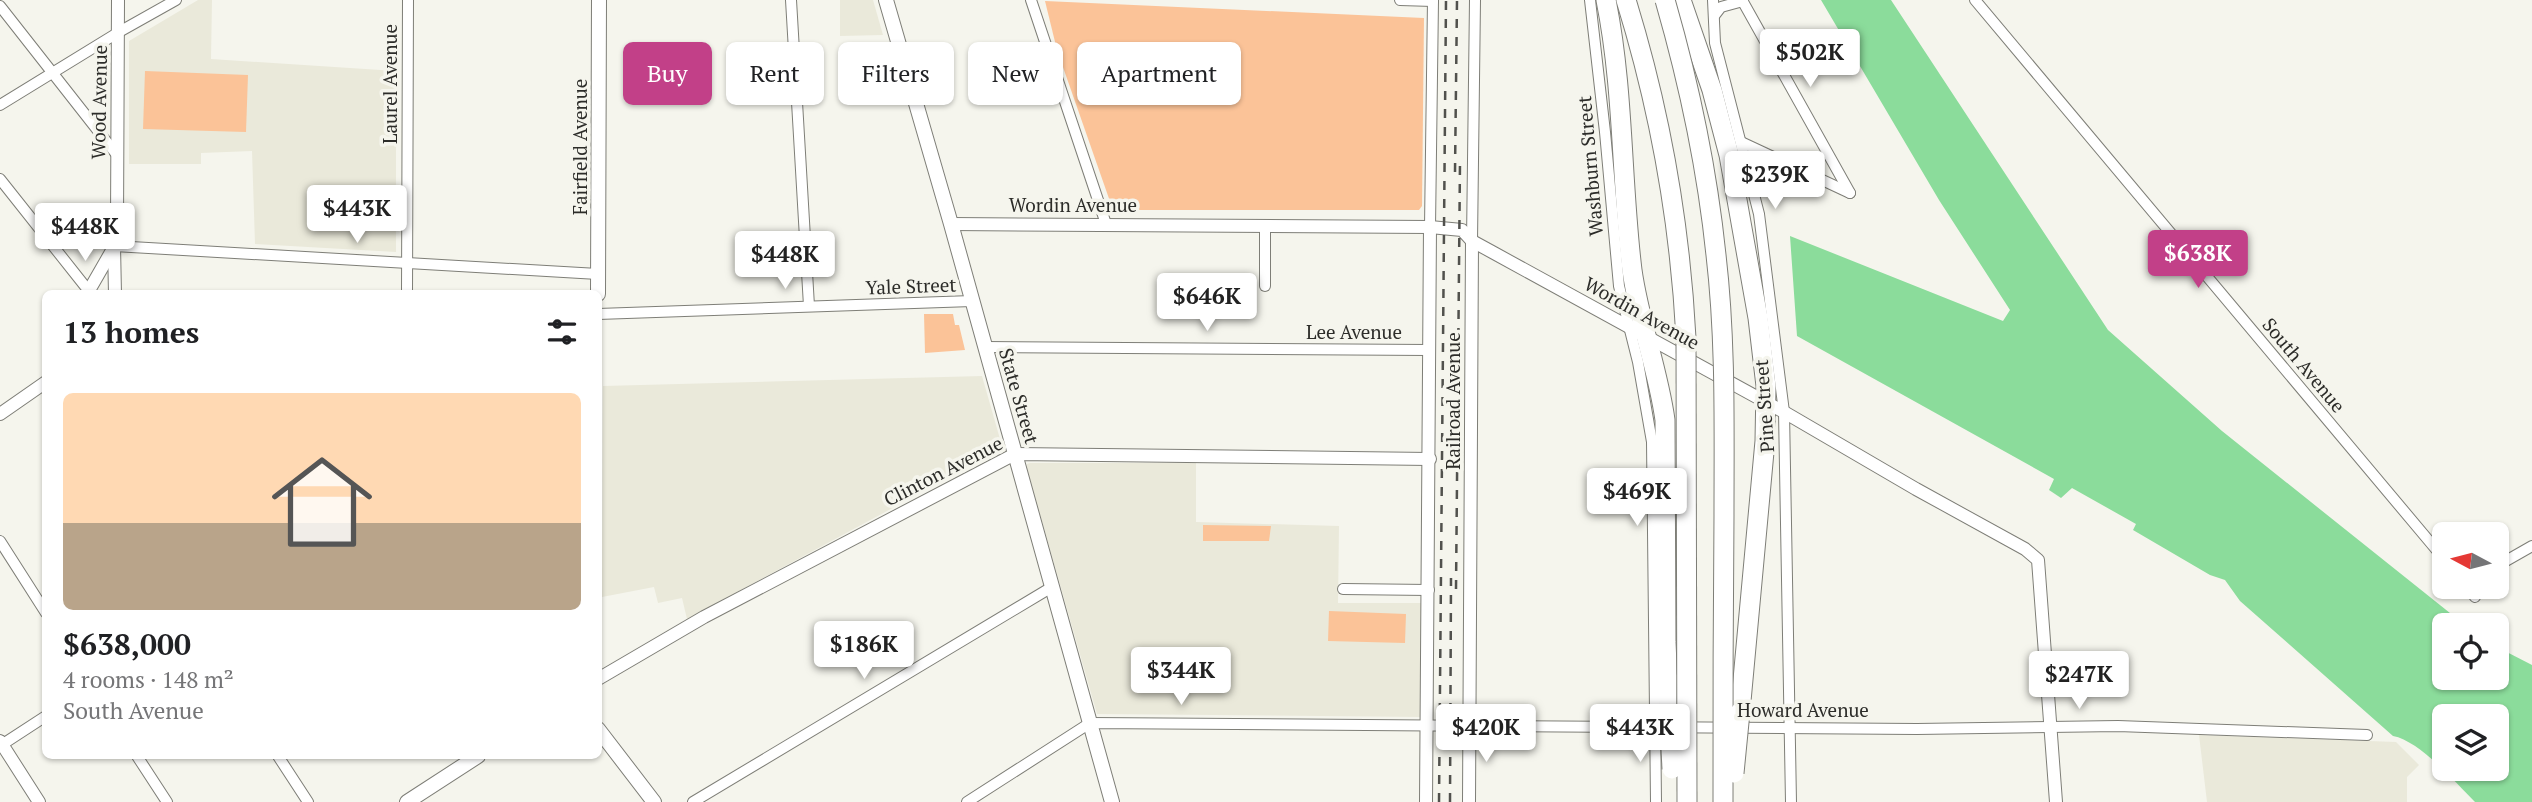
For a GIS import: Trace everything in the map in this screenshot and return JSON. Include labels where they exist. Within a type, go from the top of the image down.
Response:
[{"type":"highway","points":[[1606,0],[1619,83],[1637,332],[1660,393],[1666,434],[1666,642],[1672,769],[1687,793]]},
{"type":"highway","points":[[1626,0],[1648,77],[1666,163],[1684,304],[1688,380],[1687,793]]},
{"type":"highway","points":[[1665,0],[1690,95],[1702,158],[1715,244],[1722,321],[1723,802]]},
{"type":"highway","points":[[1681,0],[1712,90],[1735,186],[1758,318],[1766,402],[1730,802]]},
{"type":"main road","name":"Fairfield Avenue","points":[[598,290],[599,0]]},
{"type":"main road","name":"State Street","points":[[886,0],[1112,802]]},
{"type":"main road","points":[[602,734],[654,802]]},
{"type":"main road","points":[[407,802],[473,759]]},
{"type":"street","name":"Wood Avenue","points":[[115,290],[118,0]]},
{"type":"street","points":[[0,105],[176,0]]},
{"type":"street","name":"Laurel Avenue","points":[[407,290],[408,0]]},
{"type":"street","points":[[791,0],[809,306]]},
{"type":"street","points":[[1031,0],[1106,224]]},
{"type":"street","points":[[1400,0],[1433,1]]},
{"type":"street","name":"Railroad Avenue","points":[[1469,802],[1475,0]]},
{"type":"street","name":"Washburn Street","points":[[1590,0],[1619,286],[1637,332],[1652,442],[1656,802]]},
{"type":"street","name":"Pine Street","points":[[1713,0],[1715,43],[1763,235],[1784,412],[1791,802]]},
{"type":"street","name":"South Avenue","points":[[1975,0],[2432,545]]},
{"type":"street","name":"Railroad Avenue","points":[[1426,802],[1433,1]]},
{"type":"street","points":[[1714,16],[1721,7],[1742,1],[1850,193],[1741,142]]},
{"type":"street","points":[[0,6],[117,155]]},
{"type":"street","points":[[0,179],[85,290]]},
{"type":"street","name":"Wordin Avenue","points":[[951,224],[1265,225],[1430,227],[1462,230],[1472,241],[1784,412],[2025,549],[2038,561],[2056,802]]},
{"type":"street","points":[[1265,225],[1265,286]]},
{"type":"street","name":"Wood Avenue","points":[[88,290],[114,246]]},
{"type":"street","points":[[114,246],[598,274]]},
{"type":"street","name":"Yale Street","points":[[602,314],[972,302]]},
{"type":"street","name":"Lee Avenue","points":[[985,347],[1429,350]]},
{"type":"street","points":[[0,414],[42,389]]},
{"type":"street","name":"Clinton Avenue","points":[[602,677],[704,617],[1015,454],[1430,459]]},
{"type":"street","points":[[0,541],[42,607]]},
{"type":"street","points":[[2510,558],[2532,545]]},
{"type":"street","points":[[693,802],[1052,587]]},
{"type":"street","points":[[1343,589],[1429,590]]},
{"type":"street","points":[[39,802],[1,744],[42,718]]},
{"type":"street","points":[[967,802],[1090,723]]},
{"type":"street","name":"Howard Avenue","points":[[1090,723],[2168,727],[2367,734]]},
{"type":"street","points":[[139,759],[167,802]]},
{"type":"street","points":[[280,759],[308,802]]},
{"type":"shaded area","points":[[198,0],[212,0],[211,59],[396,71],[396,252],[255,244],[252,151],[201,153],[201,164],[129,164],[129,41]]},
{"type":"shaded area","points":[[840,0],[873,0],[883,35],[840,36]]},
{"type":"shaded area","points":[[1821,0],[1891,0],[2108,330],[2222,431],[2450,613],[2432,613],[2432,690],[2509,690],[2509,653],[2532,665],[2532,802],[2475,802],[2454,781],[2509,781],[2509,704],[2432,704],[2432,760],[2403,739],[2393,736],[2240,601],[2225,580],[2210,575],[2133,530],[2136,524],[2072,488],[2061,498],[2049,490],[2054,479],[1797,336],[1790,236],[2003,321],[2010,310],[1939,200]]},
{"type":"shaded area","points":[[1045,1],[1424,18],[1422,206],[1419,210],[1113,210],[1063,67],[1063,42],[1055,42]]},
{"type":"shaded area","points":[[145,71],[248,75],[246,132],[143,129]]},
{"type":"shaded area","points":[[924,314],[953,314],[955,325],[959,325],[965,350],[925,353]]},
{"type":"shaded area","points":[[982,376],[1002,446],[1000,450],[687,619],[682,598],[658,603],[654,587],[602,597],[603,386]]},
{"type":"shaded area","points":[[1196,463],[1196,522],[1339,526],[1338,603],[1424,603],[1421,717],[1097,714],[1027,469],[1027,464]]},
{"type":"shaded area","points":[[1203,525],[1271,526],[1269,541],[1203,541]]},
{"type":"shaded area","points":[[1329,611],[1406,614],[1405,643],[1328,641]]},
{"type":"shaded area","points":[[2199,735],[2396,742],[2419,765],[2407,777],[2407,802],[2207,802]]},
{"type":"railway","points":[[1439,802],[1446,0]]},
{"type":"railway","points":[[1455,172],[1457,0]]},
{"type":"railway","points":[[1456,589],[1460,162]]},
{"type":"railway","points":[[1450,802],[1451,578]]}]
